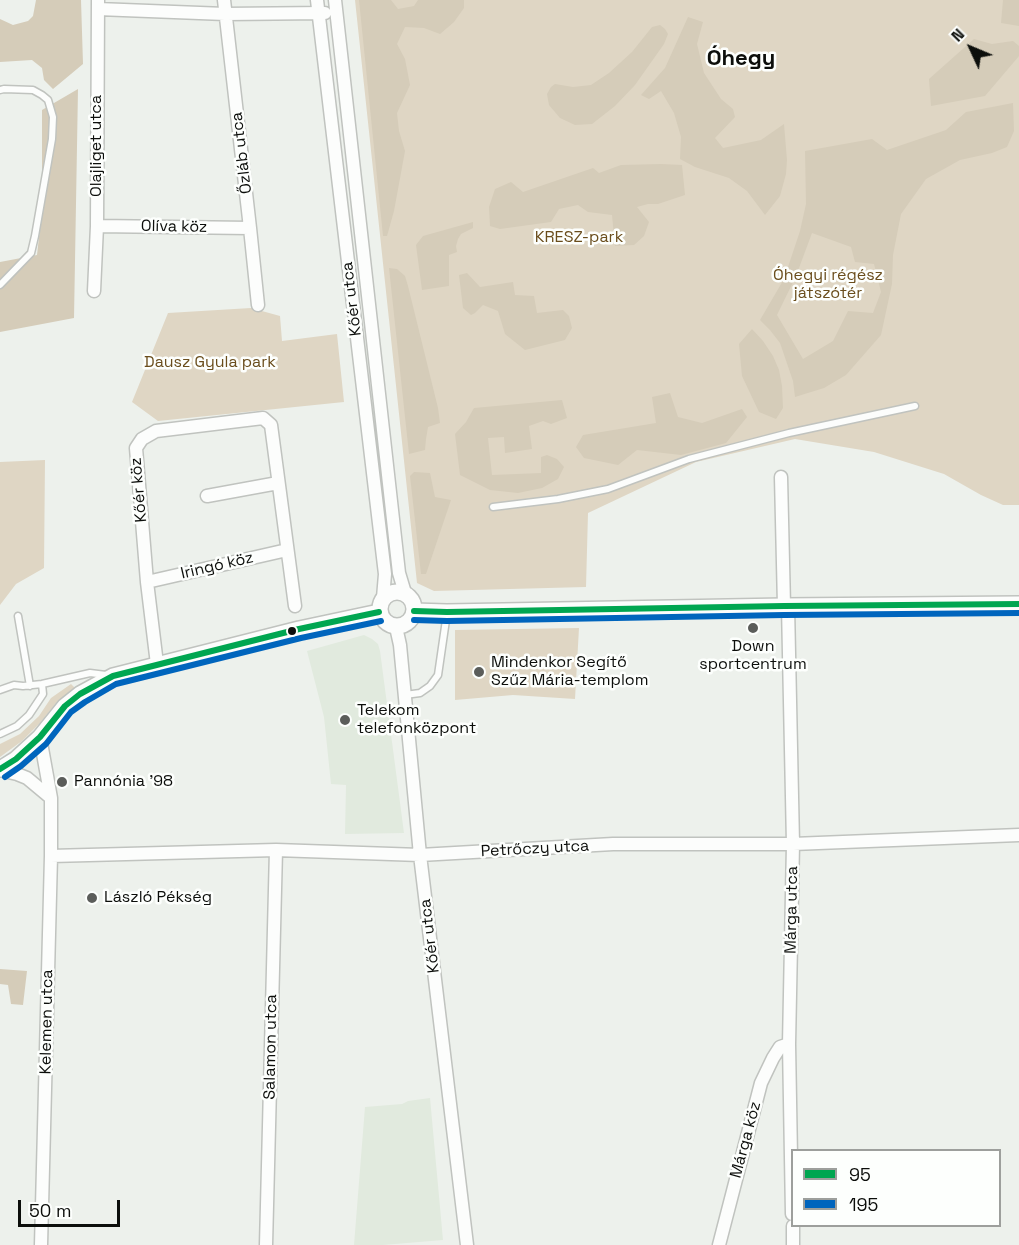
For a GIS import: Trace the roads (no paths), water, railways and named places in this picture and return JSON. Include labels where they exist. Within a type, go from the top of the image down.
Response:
[{"type":"street","name":"Őzláb utca","points":[[224,0],[258,305]]},
{"type":"street","name":"Kőér utca","points":[[317,0],[385,574],[381,605]]},
{"type":"street","points":[[98,4],[225,14],[318,14],[336,6]]},
{"type":"street","name":"Olajliget utca","points":[[94,291],[97,226],[98,4]]},
{"type":"street","name":"Kőér utca","points":[[336,6],[399,573],[405,594]]},
{"type":"street","name":"Olíva köz","points":[[97,226],[250,228]]},
{"type":"street","name":"Kőér köz","points":[[157,664],[135,448],[142,439],[156,431],[263,417],[271,425],[295,606]]},
{"type":"street","name":"Márga utca","points":[[781,477],[793,844],[789,1044],[791,1157]]},
{"type":"street","points":[[207,496],[278,483]]},
{"type":"street","name":"Iringó köz","points":[[147,582],[287,550]]},
{"type":"street","points":[[0,770],[40,737],[65,706],[80,694],[113,676],[298,629],[381,605],[394,592],[405,594],[410,598],[414,611],[410,621],[405,625],[390,626],[383,621],[381,605]]},
{"type":"street","points":[[414,611],[1019,604]]},
{"type":"street","name":"Kőér utca","points":[[396,627],[400,645],[420,855],[467,1245]]},
{"type":"street","name":"Kelemen utca","points":[[40,737],[51,798],[41,1245]]},
{"type":"street","points":[[0,770],[27,778],[51,798]]},
{"type":"street","name":"Petrőczy utca","points":[[51,856],[276,850],[420,855],[613,844],[793,844],[1019,835]]},
{"type":"street","name":"Salamon utca","points":[[266,1245],[276,850]]},
{"type":"street","name":"Márga köz","points":[[719,1245],[761,1083],[780,1047],[789,1044]]},
{"type":"street","points":[[793,1227],[793,1245]]},
{"type":"lane","points":[[0,90],[33,90],[42,94],[48,100],[53,117],[52,139],[36,236],[31,253],[0,285]]},
{"type":"lane","points":[[493,507],[558,499],[608,489],[688,459],[789,433],[915,406]]},
{"type":"lane","points":[[404,695],[420,693],[430,686],[438,675],[447,612]]},
{"type":"lane","points":[[18,616],[30,686]]},
{"type":"lane","points":[[0,690],[14,685],[30,686],[90,673],[113,676]]},
{"type":"lane","points":[[0,734],[17,726],[29,715],[43,694],[42,684]]},
{"type":"place","name":"Down sportcentrum","points":[[753,628]]},
{"type":"place","name":"Mindenkor Segítő Szűz Mária-templom","points":[[479,672]]},
{"type":"place","name":"Telekom telefonközpont","points":[[345,720]]},
{"type":"place","name":"Pannónia '98","points":[[62,782]]},
{"type":"place","name":"László Pékség","points":[[92,898]]},
{"type":"district","name":"Óhegy","points":[[741,59]]},
{"type":"park label","name":"KRESZ-park","points":[[579,238]]},
{"type":"park label","name":"Óhegyi régész játszótér","points":[[828,285]]},
{"type":"park label","name":"Dausz Gyula park","points":[[210,363]]}]
